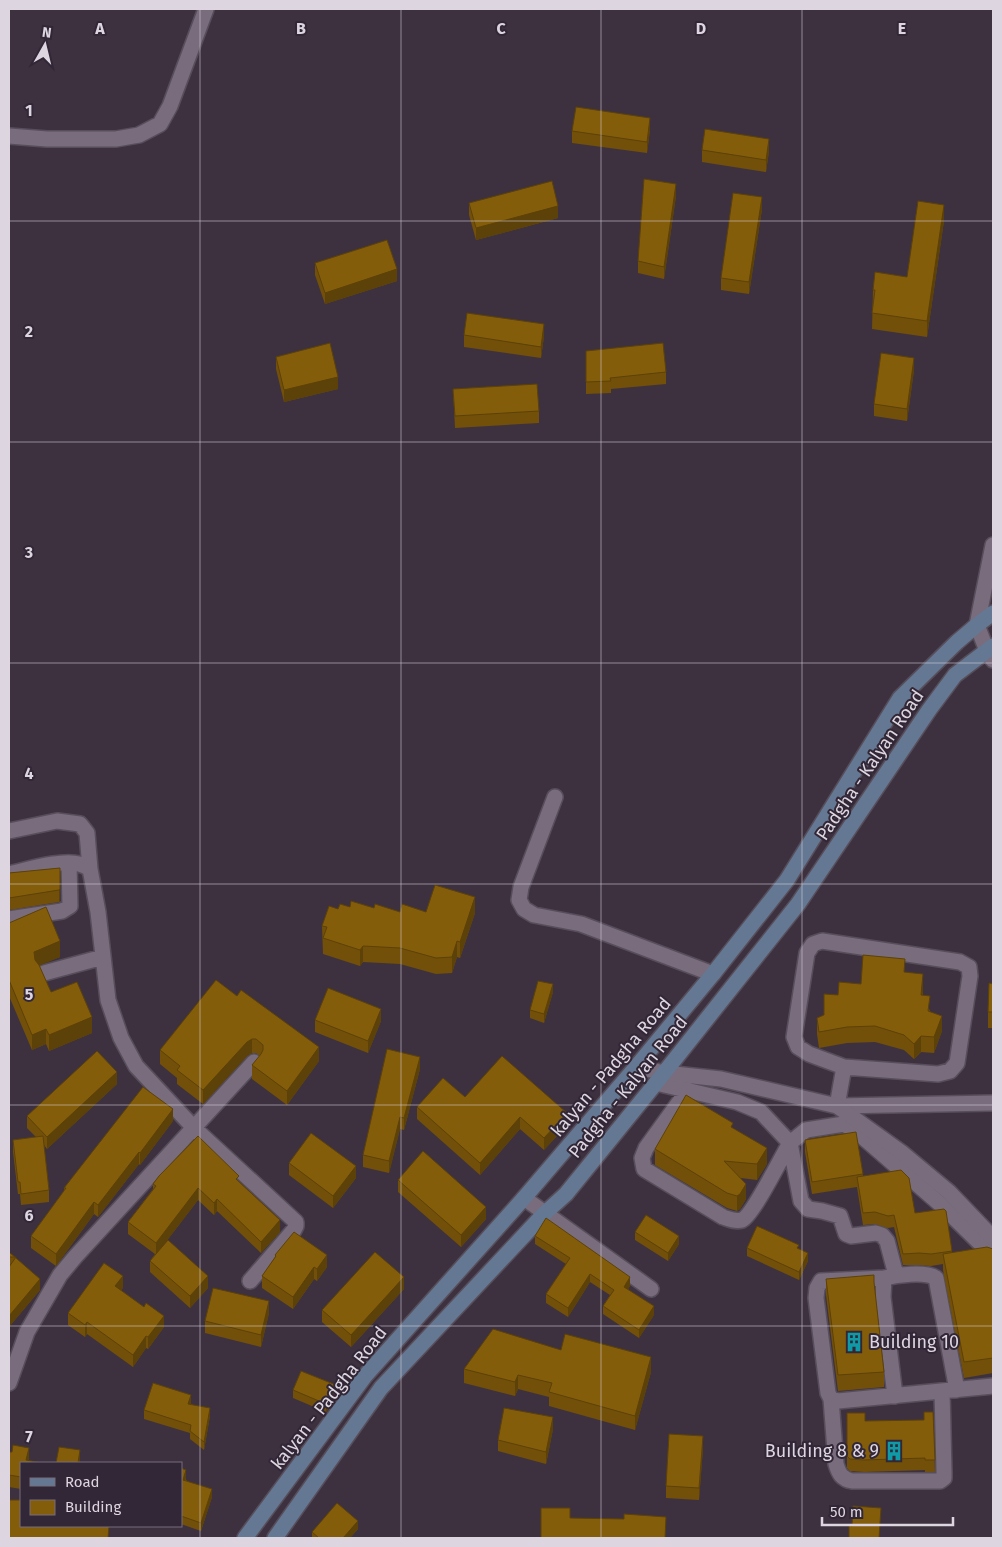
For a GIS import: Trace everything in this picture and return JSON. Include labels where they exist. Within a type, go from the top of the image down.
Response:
[{"type":"main road","name":"kalyan - Padgha Road","points":[[245,1538],[365,1376],[524,1198],[636,1067],[787,880],[900,698],[957,642],[993,613]]},
{"type":"main road","name":"Padgha - Kalyan Road","points":[[275,1538],[381,1388],[544,1214],[566,1194],[661,1078],[806,894],[954,675],[991,652]]},
{"type":"main road","points":[[787,880],[806,894]]},
{"type":"main road","points":[[444,1287],[463,1300]]},
{"type":"main road","points":[[365,1376],[381,1388]]},
{"type":"street","points":[[9,136],[47,139],[116,139],[139,135],[160,124],[170,106],[206,9]]},
{"type":"street","points":[[991,652],[977,625],[993,545]]},
{"type":"street","points":[[555,797],[521,887],[519,900],[524,909],[534,915],[580,924],[649,948],[713,974]]},
{"type":"street","points":[[9,831],[58,821],[80,824],[87,833],[90,869],[98,912],[108,1000],[121,1038],[136,1066],[194,1128],[296,1222],[294,1230],[250,1281]]},
{"type":"street","points":[[9,874],[54,864],[70,863],[79,864],[90,869]]},
{"type":"street","points":[[70,863],[70,906]]},
{"type":"street","points":[[9,919],[62,911],[70,906],[98,912]]},
{"type":"street","points":[[822,941],[960,962],[969,967],[970,976],[958,1063],[950,1071],[938,1074],[844,1067],[809,1054],[798,1047],[794,1037],[807,953],[813,944],[822,941]]},
{"type":"street","points":[[44,973],[103,957]]},
{"type":"street","points":[[9,1384],[27,1332],[60,1275],[254,1062]]},
{"type":"street","points":[[636,1067],[688,1090],[738,1102],[761,1112],[790,1142],[801,1201],[808,1209],[840,1216],[846,1234],[851,1236],[876,1233],[882,1235],[886,1241],[890,1277],[883,1296],[895,1396]]},
{"type":"street","points":[[837,1106],[844,1067]]},
{"type":"street","points":[[661,1078],[721,1079],[837,1106],[993,1103]]},
{"type":"street","points":[[688,1090],[646,1148],[642,1158],[644,1169],[723,1216],[734,1221],[743,1219],[752,1209],[790,1142],[806,1130],[844,1124],[857,1132],[940,1204],[993,1256]]},
{"type":"street","points":[[837,1106],[908,1158],[949,1192],[993,1238]]},
{"type":"street","points":[[524,1198],[651,1289]]},
{"type":"street","points":[[925,1275],[931,1275],[936,1278],[950,1390],[944,1478],[940,1481],[844,1480],[839,1474],[836,1464],[831,1399],[828,1393],[816,1298],[817,1288],[821,1281],[925,1275]]},
{"type":"street","points":[[831,1399],[838,1401],[993,1386]]},
{"type":"building","points":[[576,107],[650,118],[647,142],[572,131]]},
{"type":"building","points":[[705,129],[769,139],[766,160],[702,150]]},
{"type":"building","points":[[644,179],[676,184],[664,267],[638,261]]},
{"type":"building","points":[[552,181],[558,206],[476,228],[469,203]]},
{"type":"building","points":[[733,193],[762,197],[749,282],[721,278]]},
{"type":"building","points":[[918,201],[944,205],[927,321],[872,313],[875,272],[907,277]]},
{"type":"building","points":[[387,240],[397,269],[325,293],[315,263]]},
{"type":"building","points":[[467,313],[544,324],[541,347],[464,335]]},
{"type":"building","points":[[330,343],[338,377],[284,390],[276,357]]},
{"type":"building","points":[[663,343],[666,372],[610,378],[611,381],[586,382],[586,351]]},
{"type":"building","points":[[881,353],[914,358],[907,409],[874,404]]},
{"type":"building","points":[[537,384],[539,411],[455,416],[453,389]]},
{"type":"building","points":[[60,868],[59,890],[9,898],[9,873]]},
{"type":"building","points":[[435,885],[475,897],[460,942],[457,941],[452,957],[436,958],[400,948],[363,946],[360,950],[323,938],[327,927],[322,926],[329,906],[338,909],[340,904],[350,907],[351,901],[374,908],[375,904],[400,912],[402,904],[426,912]]},
{"type":"building","points":[[46,907],[60,941],[34,952],[35,960],[51,992],[77,982],[92,1017],[49,1035],[46,1029],[32,1035],[9,980],[9,923]]},
{"type":"building","points":[[863,955],[905,959],[904,972],[923,974],[921,995],[930,996],[928,1011],[942,1016],[934,1037],[921,1036],[914,1044],[904,1035],[875,1026],[847,1027],[819,1032],[817,1018],[824,1015],[824,994],[838,995],[839,982],[861,984]]},
{"type":"building","points":[[216,980],[237,996],[241,990],[319,1047],[287,1091],[252,1065],[263,1050],[263,1045],[256,1039],[247,1042],[203,1090],[177,1070],[180,1066],[160,1050]]},
{"type":"building","points":[[538,981],[553,984],[544,1014],[530,1010]]},
{"type":"building","points":[[989,983],[993,984],[993,1012],[988,1012]]},
{"type":"building","points":[[328,988],[381,1009],[368,1041],[315,1020]]},
{"type":"building","points":[[387,1049],[420,1057],[404,1118],[400,1117],[389,1161],[363,1155]]},
{"type":"building","points":[[97,1051],[117,1072],[47,1137],[27,1116]]},
{"type":"building","points":[[502,1056],[567,1113],[544,1138],[520,1117],[480,1163],[417,1107],[443,1078],[465,1097]]},
{"type":"building","points":[[143,1087],[173,1109],[98,1205],[94,1202],[56,1254],[31,1236],[66,1188],[64,1188]]},
{"type":"building","points":[[686,1095],[733,1123],[731,1127],[767,1148],[757,1164],[724,1161],[746,1184],[737,1196],[727,1193],[655,1149]]},
{"type":"building","points":[[856,1132],[863,1174],[812,1182],[805,1140]]},
{"type":"building","points":[[311,1133],[356,1166],[333,1196],[289,1163]]},
{"type":"building","points":[[43,1136],[49,1190],[21,1194],[13,1140]]},
{"type":"building","points":[[198,1136],[239,1176],[236,1179],[280,1220],[261,1242],[217,1199],[214,1203],[198,1188],[156,1243],[128,1222],[156,1186],[153,1184],[159,1176]]},
{"type":"building","points":[[423,1151],[486,1207],[461,1235],[398,1180]]},
{"type":"building","points":[[901,1170],[909,1178],[915,1213],[944,1209],[946,1211],[952,1251],[931,1254],[903,1254],[894,1215],[888,1216],[875,1212],[863,1213],[857,1177]]},
{"type":"building","points":[[646,1215],[679,1236],[668,1253],[635,1232]]},
{"type":"building","points":[[546,1218],[630,1277],[624,1287],[654,1306],[639,1330],[603,1306],[614,1290],[590,1274],[568,1308],[546,1294],[570,1258],[535,1236]]},
{"type":"building","points":[[757,1226],[799,1245],[797,1248],[808,1253],[799,1272],[747,1248]]},
{"type":"building","points":[[294,1232],[327,1255],[317,1269],[314,1267],[293,1297],[262,1276],[275,1255]]},
{"type":"building","points":[[168,1240],[208,1276],[190,1296],[150,1261]]},
{"type":"building","points":[[987,1247],[993,1249],[993,1358],[964,1362],[943,1254]]},
{"type":"building","points":[[375,1252],[404,1277],[351,1335],[322,1310]]},
{"type":"building","points":[[16,1258],[40,1279],[9,1316],[9,1267]]},
{"type":"building","points":[[104,1263],[123,1276],[115,1286],[144,1307],[146,1303],[164,1316],[148,1337],[146,1336],[133,1355],[87,1322],[85,1325],[68,1313]]},
{"type":"building","name":"Building 10","points":[[874,1275],[884,1372],[838,1375],[826,1279]]},
{"type":"building","points":[[213,1288],[269,1301],[261,1335],[205,1321]]},
{"type":"building","points":[[493,1329],[561,1350],[565,1334],[651,1357],[635,1416],[549,1392],[552,1383],[518,1375],[515,1382],[464,1369]]},
{"type":"building","points":[[301,1371],[336,1385],[331,1398],[326,1404],[293,1390]]},
{"type":"building","points":[[153,1383],[191,1395],[188,1404],[210,1408],[204,1442],[190,1431],[191,1425],[144,1410]]},
{"type":"building","points":[[504,1408],[553,1417],[546,1452],[498,1440]]},
{"type":"building","name":"Building 8 & 9","points":[[924,1412],[933,1412],[935,1460],[925,1460],[925,1458],[864,1460],[850,1459],[847,1456],[847,1413],[865,1413],[865,1421],[924,1420]]},
{"type":"building","points":[[669,1434],[703,1436],[699,1488],[666,1486]]},
{"type":"building","points":[[13,1445],[29,1448],[26,1460],[37,1462],[20,1462],[20,1477],[9,1475],[9,1452],[12,1452]]},
{"type":"building","points":[[59,1447],[80,1450],[78,1462],[56,1462]]},
{"type":"building","points":[[182,1468],[186,1470],[183,1480],[212,1489],[201,1523],[182,1516]]},
{"type":"building","points":[[9,1500],[20,1500],[20,1527],[109,1527],[108,1538],[9,1538]]},
{"type":"building","points":[[337,1503],[358,1521],[343,1538],[319,1538],[312,1532]]},
{"type":"building","points":[[853,1506],[881,1508],[879,1538],[849,1538],[849,1525],[852,1526]]},
{"type":"building","points":[[541,1508],[570,1508],[570,1518],[624,1519],[624,1514],[666,1517],[665,1538],[541,1538]]},
{"type":"place","name":"Building 10","points":[[854,1342]]},
{"type":"place","name":"Building 8 & 9","points":[[894,1451]]}]
